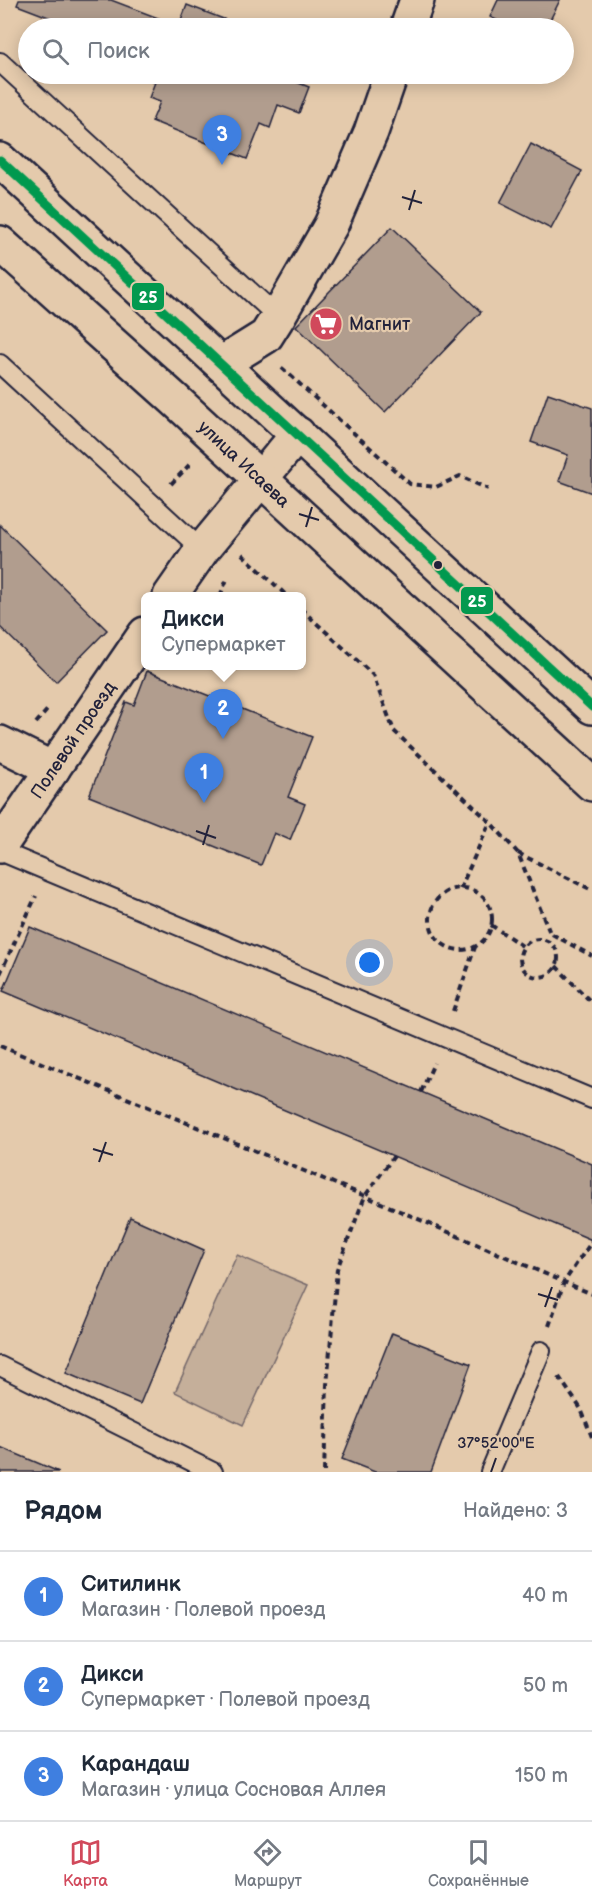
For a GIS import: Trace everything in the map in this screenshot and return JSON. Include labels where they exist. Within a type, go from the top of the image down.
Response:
[{"type":"main road","points":[[411,18],[417,0]]},
{"type":"main road","points":[[221,364],[267,336],[331,225],[371,132],[388,84]]},
{"type":"main road","points":[[0,160],[592,707]]},
{"type":"main road","name":"улица Исаева","points":[[0,243],[261,479],[592,784]]},
{"type":"main road","points":[[173,592],[209,541],[298,434]]},
{"type":"main road","name":"Полевой проезд","points":[[0,846],[141,640]]},
{"type":"main road","points":[[0,743],[53,769]]},
{"type":"lane","points":[[0,62],[18,78]]},
{"type":"lane","points":[[24,84],[280,314]]},
{"type":"lane","points":[[0,364],[209,541]]},
{"type":"lane","points":[[0,851],[592,1099]]},
{"type":"lane","points":[[490,1472],[541,1351]]},
{"type":"lane","points":[[0,1366],[213,1472]]},
{"type":"path","points":[[280,314],[291,333],[281,367],[410,484],[436,487],[460,476],[489,489]]},
{"type":"path","points":[[209,541],[280,592]]},
{"type":"path","points":[[306,614],[373,675],[394,731],[490,822],[518,853],[550,933],[592,956]]},
{"type":"path","points":[[460,889],[490,822]]},
{"type":"path","points":[[518,853],[592,890]]},
{"type":"path","points":[[0,974],[48,871]]},
{"type":"path","points":[[460,889],[470,890],[484,900],[490,907],[492,925],[483,941],[467,950],[458,950],[447,947],[440,941],[430,923],[435,903],[451,890],[460,889]]},
{"type":"path","points":[[492,925],[524,946]]},
{"type":"path","points":[[534,939],[547,940],[556,949],[558,960],[556,966],[547,975],[530,974],[520,958],[524,946],[534,939]]},
{"type":"path","points":[[556,966],[592,1003]]},
{"type":"path","points":[[0,1046],[365,1196],[592,1294]]},
{"type":"path","points":[[324,1472],[327,1385],[337,1269],[365,1196],[394,1156]]},
{"type":"path","points":[[592,1241],[564,1282],[541,1351],[581,1409],[592,1437]]},
{"type":"shaded area","points":[[237,1255],[308,1285],[243,1425],[175,1392]]},
{"type":"building","points":[[19,0],[111,0],[158,18],[51,18],[17,5]]},
{"type":"building","points":[[498,0],[560,0],[551,18],[490,17]]},
{"type":"building","points":[[187,5],[221,18],[182,18]]},
{"type":"building","points":[[154,84],[301,84],[309,87],[299,113],[278,105],[270,128],[261,124],[247,159],[152,121],[160,102],[149,98]]},
{"type":"building","points":[[531,144],[582,171],[551,229],[500,203]]},
{"type":"building","points":[[392,227],[481,312],[385,412],[296,326]]},
{"type":"building","points":[[548,393],[592,408],[592,493],[559,481],[568,455],[531,442]]},
{"type":"building","points":[[0,525],[107,630],[56,682],[0,627]]},
{"type":"building","points":[[147,671],[312,737],[288,797],[305,804],[290,840],[274,833],[261,865],[89,796],[126,702],[134,705]]},
{"type":"building","points":[[30,927],[592,1164],[592,1240],[3,991]]},
{"type":"building","points":[[130,1217],[204,1250],[140,1404],[66,1373]]},
{"type":"building","points":[[392,1333],[471,1364],[431,1472],[375,1472],[342,1459]]},
{"type":"building","points":[[0,1447],[59,1472],[0,1472]]},
{"type":"transit line","name":"25","points":[[0,160],[592,707]]},
{"type":"place","name":"Карандаш","points":[[222,165]]},
{"type":"place","name":"Магнит","points":[[326,324]]},
{"type":"place","name":"Дикси","points":[[223,739]]},
{"type":"place","name":"Ситилинк","points":[[204,803]]}]
